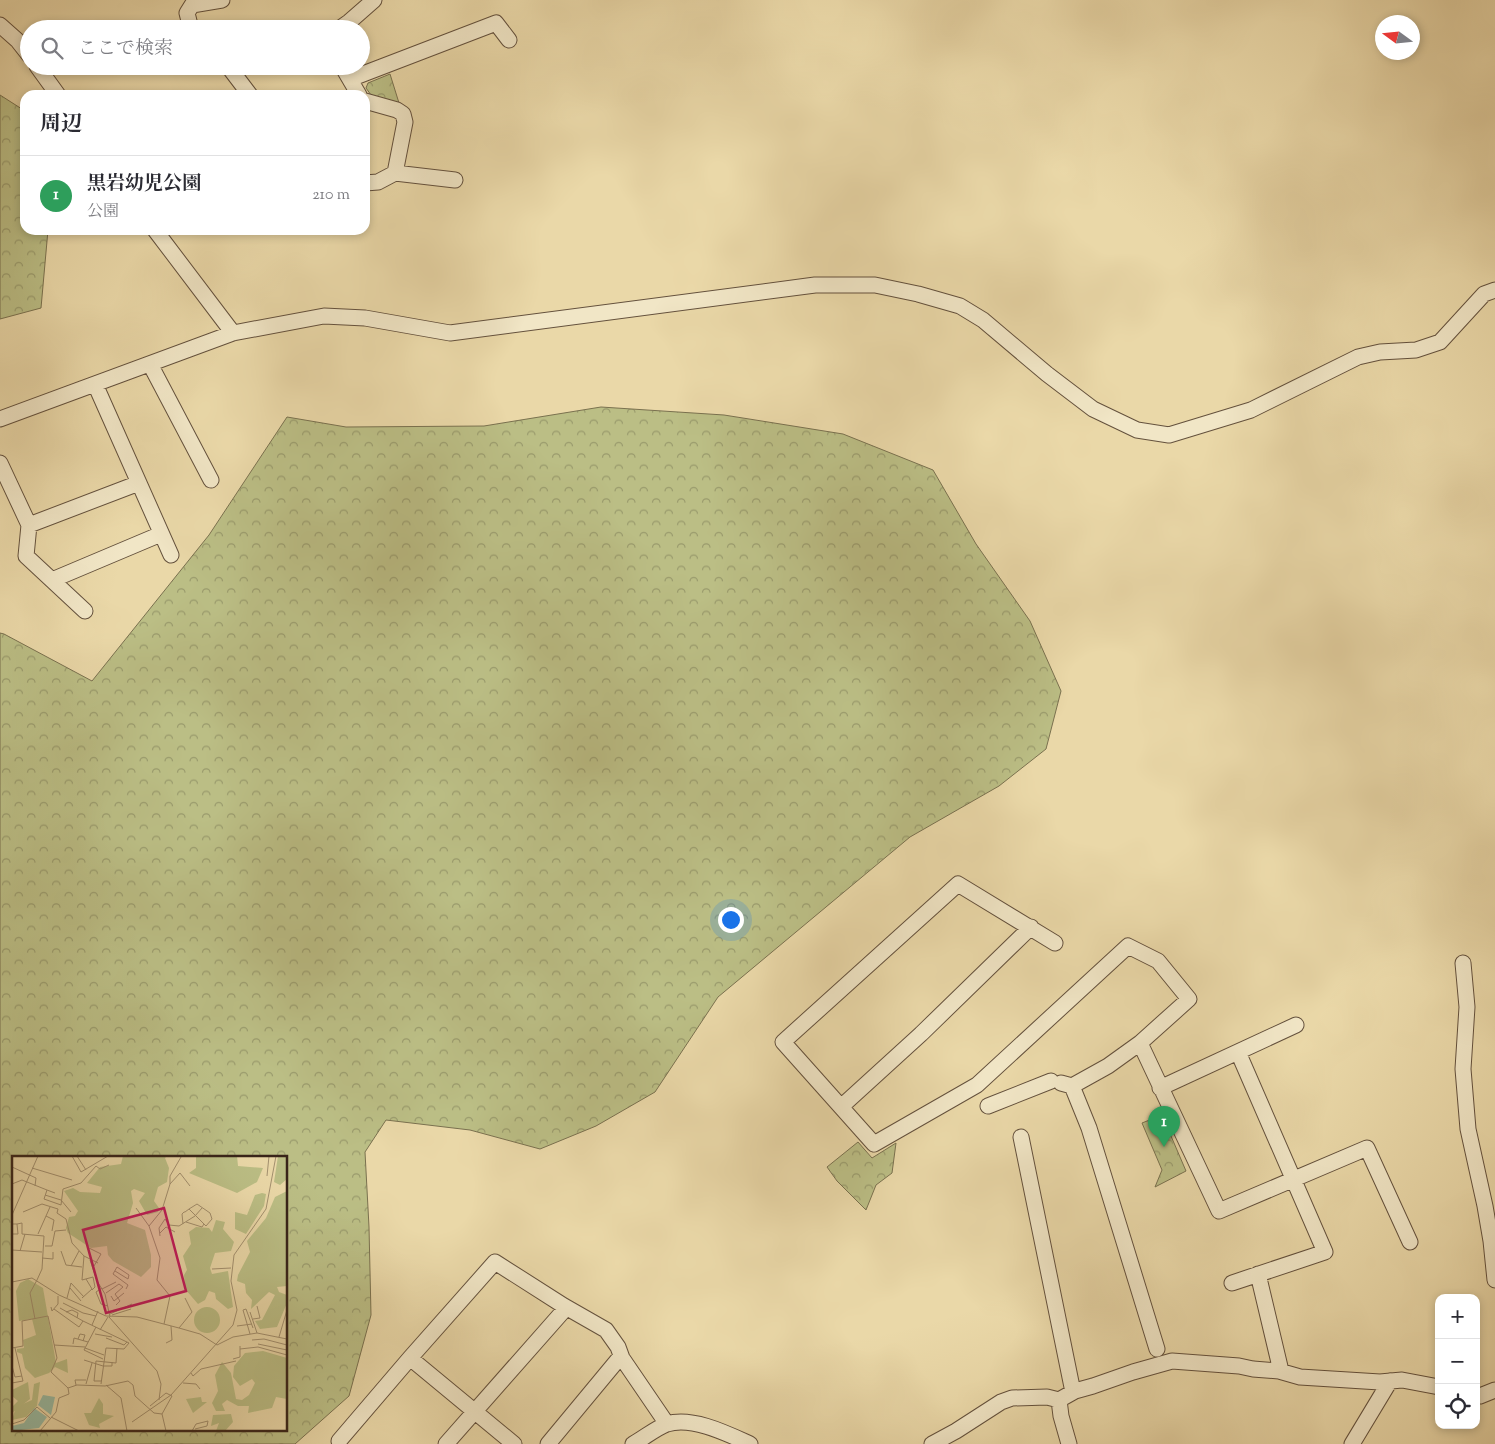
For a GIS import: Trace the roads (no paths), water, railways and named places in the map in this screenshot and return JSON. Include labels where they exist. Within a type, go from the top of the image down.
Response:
[{"type":"street","points":[[189,20],[187,13],[192,5],[222,0]]},
{"type":"street","points":[[351,20],[374,0]]},
{"type":"street","points":[[370,64],[496,23],[508,40]]},
{"type":"street","points":[[0,25],[20,44]]},
{"type":"street","points":[[44,75],[54,90]]},
{"type":"street","points":[[235,75],[246,90]]},
{"type":"street","points":[[348,75],[356,90]]},
{"type":"street","points":[[370,102],[397,110],[404,114],[405,122],[395,174]]},
{"type":"street","points":[[370,182],[378,182],[395,174],[454,180]]},
{"type":"street","points":[[159,235],[233,333]]},
{"type":"street","points":[[0,419],[233,333],[324,316],[365,318],[450,334],[815,284],[875,285],[918,294],[960,306],[983,320],[1047,374],[1093,409],[1137,430],[1169,434],[1251,410],[1358,357],[1380,352],[1416,350],[1440,342],[1484,294],[1495,290]]},
{"type":"street","points":[[150,364],[211,480]]},
{"type":"street","points":[[95,384],[171,555]]},
{"type":"street","points":[[0,463],[29,525],[26,556],[85,611]]},
{"type":"street","points":[[29,525],[139,483]]},
{"type":"street","points":[[52,580],[161,534]]},
{"type":"street","points":[[988,1106],[1062,1083],[1108,1066],[1140,1043],[1189,999],[1158,961],[1128,946],[1093,968],[977,1085],[874,1144],[783,1042],[958,884],[1055,943]]},
{"type":"street","points":[[842,1106],[921,1034],[1031,927]]},
{"type":"street","points":[[1463,963],[1467,1007],[1463,1069],[1467,1120],[1471,1148],[1485,1206],[1495,1280]]},
{"type":"street","points":[[1160,1088],[1296,1025]]},
{"type":"street","points":[[1140,1043],[1219,1211],[1367,1148],[1410,1242]]},
{"type":"street","points":[[1232,1283],[1325,1252],[1238,1052]]},
{"type":"street","points":[[1062,1083],[1089,1128],[1157,1349]]},
{"type":"street","points":[[1021,1137],[1073,1392]]},
{"type":"street","points":[[340,1441],[495,1262],[566,1308],[606,1330],[612,1337],[621,1356],[667,1424]]},
{"type":"street","points":[[1258,1274],[1281,1371]]},
{"type":"street","points":[[446,1444],[566,1308]]},
{"type":"street","points":[[548,1444],[621,1356]]},
{"type":"street","points":[[410,1358],[514,1444]]},
{"type":"street","points":[[932,1444],[1002,1402],[1012,1398],[1047,1397],[1059,1400],[1073,1392],[1172,1361],[1281,1371],[1300,1377],[1402,1380],[1435,1386]]},
{"type":"street","points":[[1352,1444],[1390,1381]]},
{"type":"street","points":[[1480,1396],[1495,1390]]},
{"type":"street","points":[[1059,1400],[1061,1416],[1069,1444]]},
{"type":"street","points":[[633,1444],[667,1424],[682,1422],[704,1426],[750,1444]]},
{"type":"place","name":"黒岩幼児公園","points":[[1164,1147]]}]
